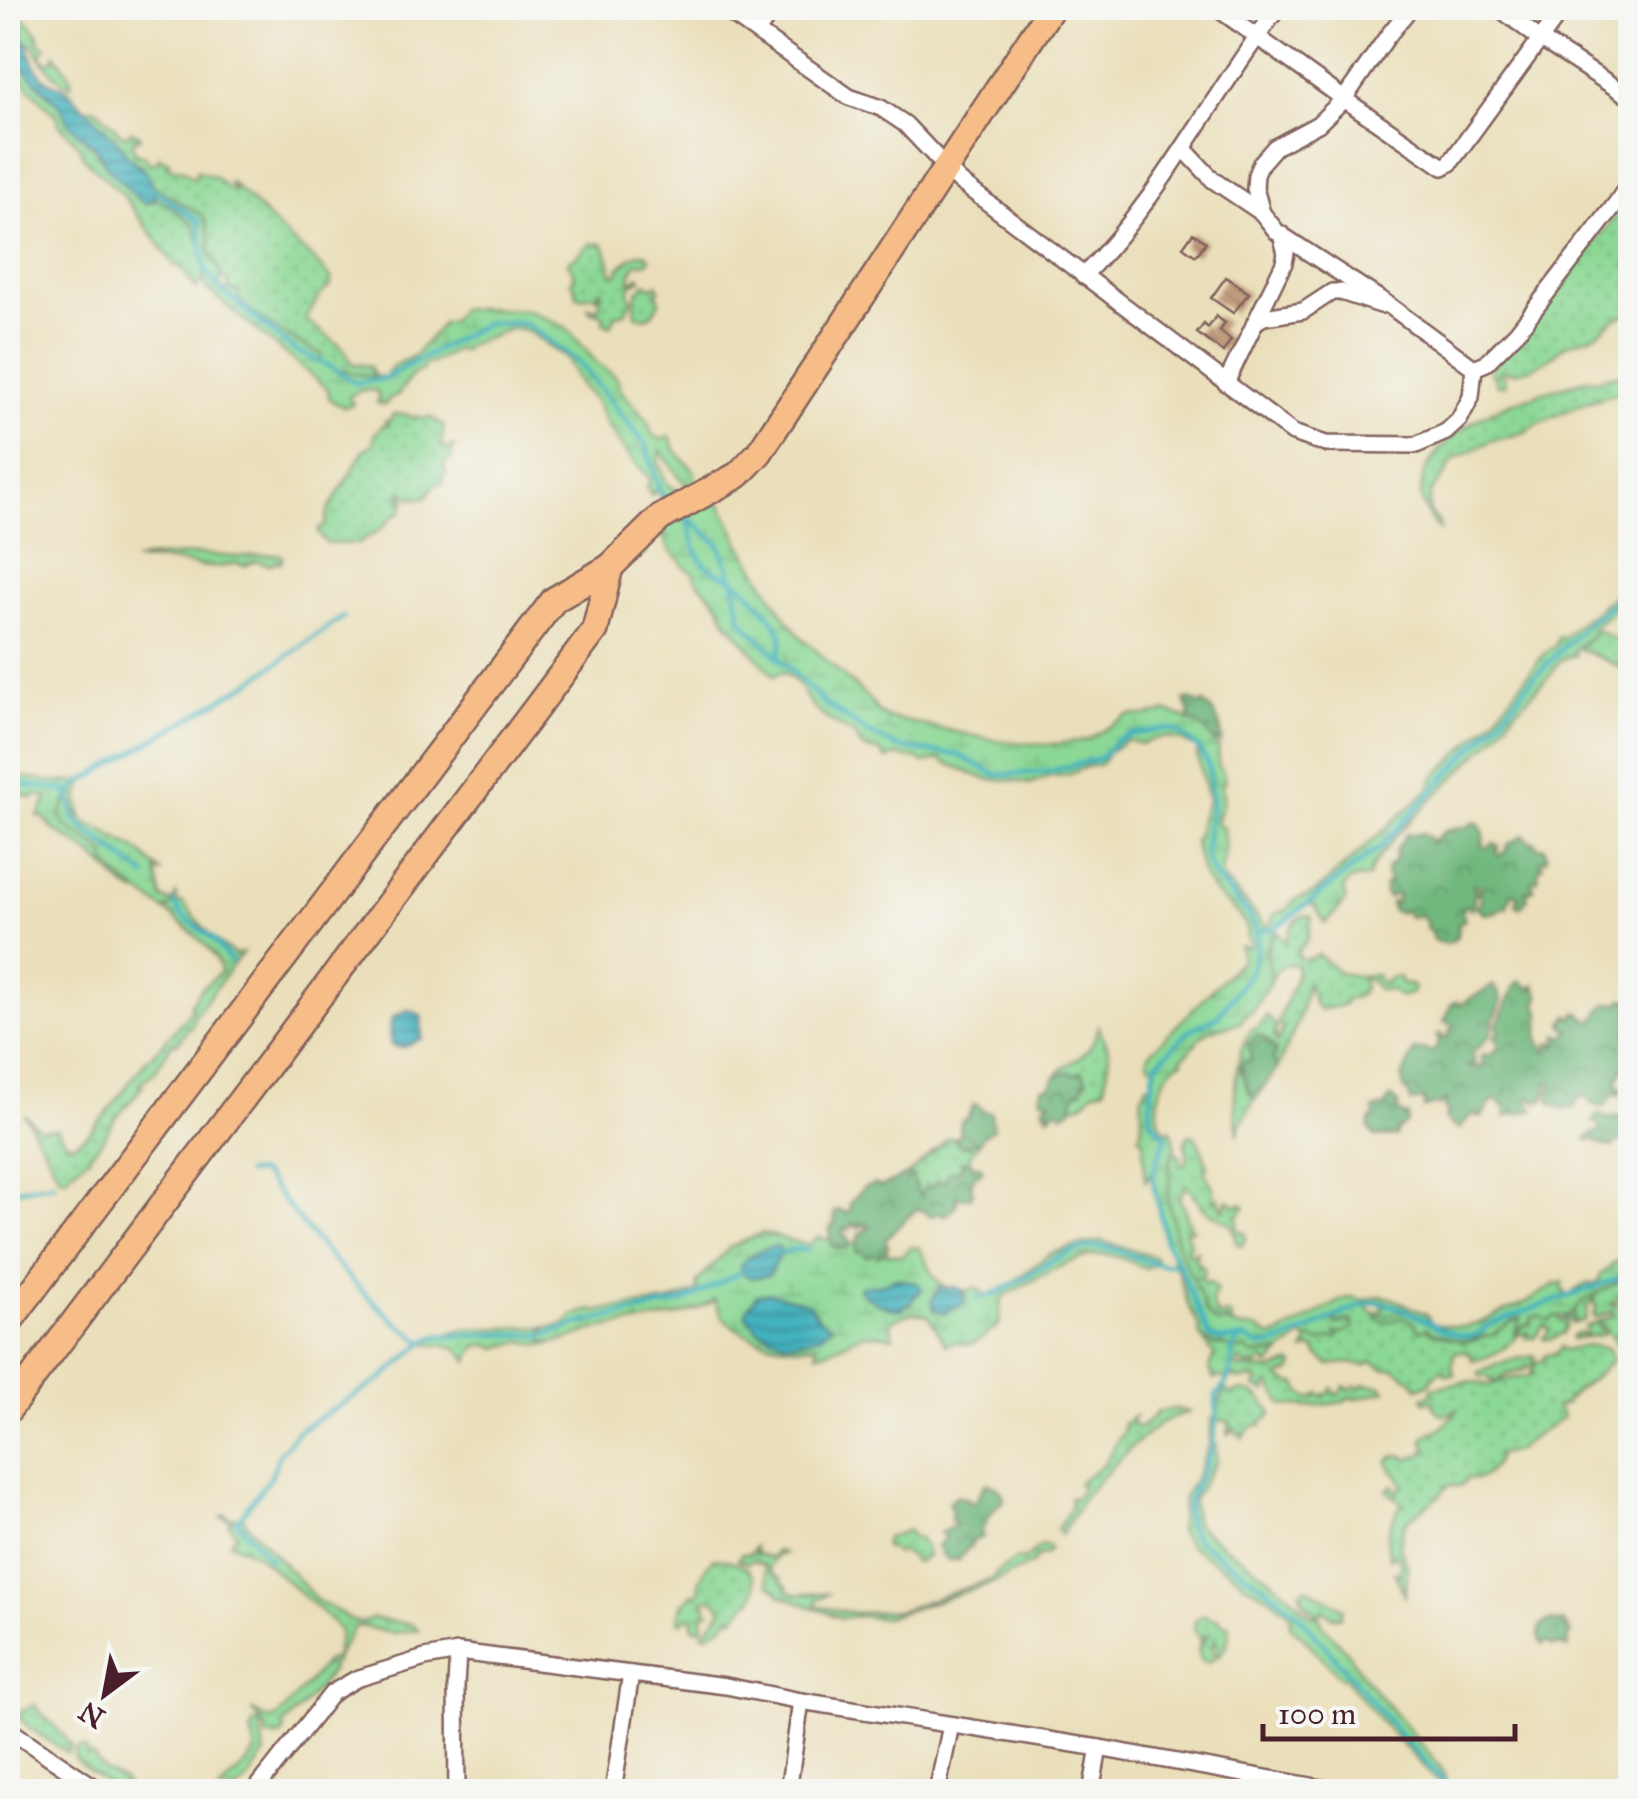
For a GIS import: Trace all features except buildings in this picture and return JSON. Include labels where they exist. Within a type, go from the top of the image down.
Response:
[{"type":"main road","points":[[8,1323],[554,600],[610,566],[660,518],[738,475],[758,453],[1051,8]]},
{"type":"main road","points":[[8,1410],[595,630],[610,566]]},
{"type":"street","points":[[723,8],[849,98],[881,108],[905,124],[959,182],[1293,433],[1326,444],[1416,446],[1446,432],[1459,420],[1471,397],[1474,368]]},
{"type":"street","points":[[757,31],[774,8]]},
{"type":"street","points":[[1218,8],[1443,168],[1450,164],[1563,8]]},
{"type":"street","points":[[1082,276],[1104,255],[1184,149],[1278,8]]},
{"type":"street","points":[[1410,8],[1344,100],[1318,124],[1275,146],[1261,162],[1255,188],[1262,214],[1281,234],[1324,260],[1474,368]]},
{"type":"street","points":[[1499,8],[1630,96]]},
{"type":"street","points":[[1184,149],[1213,180],[1262,214]]},
{"type":"street","points":[[1474,368],[1486,363],[1517,332],[1608,214],[1630,184],[1630,178]]},
{"type":"street","points":[[1226,383],[1284,264],[1286,253],[1281,234]]},
{"type":"street","points":[[1255,322],[1304,311],[1332,292],[1395,310]]},
{"type":"street","points":[[457,1792],[458,1652]]},
{"type":"street","points":[[259,1789],[332,1694],[356,1679],[458,1652],[726,1686],[1344,1792]]},
{"type":"street","points":[[613,1792],[631,1674]]},
{"type":"street","points":[[788,1792],[801,1701]]},
{"type":"street","points":[[937,1792],[951,1725]]},
{"type":"street","points":[[8,1729],[102,1792]]},
{"type":"street","points":[[1091,1792],[1098,1748]]},
{"type":"green space","points":[[8,8],[16,8],[39,35],[38,42],[46,47],[41,55],[43,60],[52,62],[55,54],[71,77],[71,85],[53,74],[44,62],[31,43],[26,43]]},
{"type":"green space","points":[[8,35],[19,61],[139,200],[158,200],[193,224],[204,260],[203,282],[198,282],[197,290],[123,195],[84,158],[57,117],[20,78],[13,82],[8,77]]},
{"type":"green space","points":[[94,108],[121,134],[131,131],[139,135],[132,145],[151,164],[159,157],[170,162],[168,168],[183,170],[194,179],[196,171],[215,177],[234,191],[228,182],[233,184],[311,257],[331,278],[331,285],[305,319],[344,349],[353,364],[369,366],[375,376],[339,372],[318,362],[321,354],[244,305],[238,291],[234,292],[220,277],[203,218],[151,184],[148,174],[86,109]]},
{"type":"green space","points":[[151,184],[201,214],[206,221],[211,256],[221,273],[220,287],[224,292],[229,288],[238,290],[239,298],[252,312],[322,354],[319,362],[339,372],[384,379],[393,366],[414,356],[443,323],[452,321],[459,309],[528,310],[567,328],[596,362],[617,378],[620,389],[649,422],[652,434],[662,440],[672,439],[677,452],[693,470],[697,485],[688,489],[661,451],[658,462],[668,484],[682,492],[709,493],[721,504],[741,545],[800,636],[886,717],[994,740],[1044,745],[1087,740],[1129,715],[1168,712],[1204,729],[1219,748],[1218,766],[1225,782],[1221,785],[1223,800],[1216,823],[1223,828],[1222,879],[1268,929],[1274,914],[1285,911],[1296,899],[1314,893],[1429,789],[1433,779],[1493,720],[1547,650],[1555,647],[1558,637],[1565,637],[1630,583],[1630,598],[1595,625],[1590,636],[1573,651],[1576,655],[1559,662],[1497,735],[1395,836],[1368,878],[1347,884],[1343,892],[1346,898],[1325,923],[1314,905],[1308,904],[1278,925],[1266,950],[1271,977],[1252,1012],[1240,1023],[1206,1033],[1182,1057],[1183,1061],[1164,1080],[1158,1112],[1164,1130],[1171,1130],[1176,1145],[1169,1162],[1167,1195],[1178,1247],[1206,1311],[1221,1324],[1225,1321],[1242,1328],[1257,1328],[1271,1337],[1342,1300],[1382,1296],[1426,1314],[1432,1324],[1463,1327],[1531,1300],[1563,1282],[1568,1297],[1581,1287],[1598,1283],[1601,1274],[1630,1251],[1630,1276],[1584,1300],[1568,1315],[1549,1321],[1540,1316],[1531,1318],[1532,1324],[1515,1333],[1521,1318],[1490,1336],[1463,1342],[1427,1328],[1419,1331],[1404,1317],[1387,1322],[1376,1319],[1403,1312],[1385,1302],[1358,1306],[1334,1320],[1336,1324],[1352,1320],[1354,1327],[1335,1333],[1338,1338],[1319,1342],[1303,1337],[1281,1352],[1252,1354],[1244,1348],[1215,1346],[1200,1336],[1166,1244],[1150,1175],[1145,1181],[1143,1139],[1139,1137],[1142,1094],[1147,1085],[1152,1085],[1155,1069],[1147,1061],[1149,1054],[1242,959],[1240,946],[1250,947],[1251,943],[1241,918],[1210,887],[1200,865],[1194,840],[1208,800],[1197,755],[1199,749],[1171,738],[1141,744],[1127,740],[1107,753],[1099,765],[1029,784],[987,779],[941,759],[924,763],[899,755],[887,759],[878,750],[867,749],[855,735],[818,712],[794,679],[782,672],[774,676],[727,622],[719,604],[694,573],[668,548],[661,523],[661,495],[655,491],[652,495],[647,488],[650,479],[607,426],[595,400],[580,385],[567,359],[525,330],[513,328],[426,363],[385,405],[377,403],[376,390],[359,391],[349,397],[353,404],[344,407],[328,396],[329,390],[205,288],[203,252],[193,224],[172,207],[153,201],[156,196]]},
{"type":"green space","points":[[1630,195],[1630,314],[1566,345],[1536,366],[1519,371],[1501,370],[1506,377],[1505,385],[1498,385],[1496,376],[1490,374],[1492,366],[1532,326]]},
{"type":"green space","points":[[591,243],[604,245],[614,275],[636,255],[644,253],[650,258],[649,262],[636,264],[630,281],[638,276],[641,280],[631,284],[632,300],[626,310],[616,315],[611,326],[603,322],[604,316],[588,307],[598,309],[602,291],[599,290],[598,297],[581,298],[571,281],[574,278],[570,259]]},
{"type":"green space","points":[[645,283],[652,288],[657,284],[660,302],[644,318],[636,315],[635,301]]},
{"type":"green space","points":[[1630,372],[1630,389],[1587,402],[1453,460],[1430,492],[1429,512],[1440,530],[1424,507],[1422,485],[1429,464],[1445,444],[1466,427],[1513,402],[1587,378]]},
{"type":"green space","points":[[393,414],[413,419],[430,417],[444,426],[441,446],[454,446],[451,458],[443,464],[443,483],[435,484],[426,497],[413,499],[402,490],[400,496],[406,497],[400,500],[406,502],[402,511],[359,544],[326,543],[318,533],[325,526],[328,511],[364,450],[373,444],[374,435],[383,425],[389,425],[385,421]]},
{"type":"green space","points":[[201,554],[283,557],[280,563],[269,565],[256,561],[244,566],[235,563],[219,567],[134,561]]},
{"type":"green space","points":[[1593,628],[1630,647],[1630,667],[1621,667],[1578,648]]},
{"type":"green space","points":[[1184,701],[1204,703],[1212,711],[1220,726],[1221,743],[1188,719],[1190,713]]},
{"type":"green space","points":[[8,775],[55,782],[84,781],[78,799],[83,819],[69,795],[60,817],[64,824],[98,847],[109,865],[144,895],[123,885],[93,856],[51,828],[45,817],[38,817],[48,797],[32,798],[21,793],[16,797],[8,792]]},
{"type":"green space","points":[[69,795],[81,819],[136,849],[163,873],[156,871],[162,898],[175,904],[165,910],[126,882],[113,870],[100,848],[67,826],[60,817]]},
{"type":"green space","points":[[1475,822],[1484,833],[1483,845],[1488,848],[1496,844],[1500,856],[1507,845],[1524,835],[1537,847],[1544,847],[1547,858],[1540,861],[1543,866],[1539,868],[1538,880],[1531,881],[1534,889],[1526,891],[1528,898],[1520,908],[1516,904],[1519,895],[1512,893],[1506,908],[1484,914],[1477,907],[1481,887],[1473,885],[1475,904],[1471,909],[1466,905],[1462,912],[1465,920],[1458,924],[1458,935],[1452,941],[1438,942],[1419,916],[1409,917],[1404,910],[1393,911],[1390,905],[1395,904],[1398,895],[1389,898],[1385,894],[1385,885],[1390,880],[1387,867],[1395,861],[1395,852],[1407,833],[1421,833],[1433,841],[1443,832],[1455,832],[1458,826],[1464,828]]},
{"type":"green space","points":[[176,894],[178,903],[183,903],[221,945],[236,955],[242,953],[195,1015],[191,1027],[177,1044],[173,1042],[154,1073],[139,1084],[139,1091],[90,1156],[66,1178],[60,1177],[24,1114],[40,1129],[57,1128],[65,1141],[72,1144],[87,1135],[192,1009],[190,1005],[200,990],[221,972],[206,946],[165,910]]},
{"type":"green space","points":[[1307,915],[1312,917],[1307,941],[1297,951],[1299,957],[1305,960],[1318,955],[1340,973],[1376,975],[1382,983],[1399,977],[1401,984],[1414,989],[1400,997],[1391,990],[1378,990],[1372,981],[1362,978],[1364,988],[1359,996],[1345,1000],[1344,1005],[1320,1010],[1308,982],[1298,1022],[1277,1069],[1273,1060],[1275,1049],[1269,1042],[1249,1043],[1251,1062],[1244,1075],[1255,1099],[1238,1135],[1235,1108],[1240,1054],[1251,1029],[1256,1029],[1267,1015],[1276,1027],[1278,1042],[1283,1028],[1278,1025],[1280,1017],[1296,973],[1297,965],[1285,964],[1268,986],[1268,946],[1276,930],[1286,942],[1295,922]]},
{"type":"green space","points":[[1519,981],[1532,989],[1535,985],[1540,997],[1539,1037],[1546,1052],[1553,1042],[1557,1046],[1558,1034],[1564,1037],[1570,1030],[1563,1023],[1569,1015],[1574,1018],[1581,1013],[1594,1020],[1605,1005],[1630,1000],[1626,1051],[1629,1057],[1616,1082],[1621,1093],[1614,1093],[1604,1107],[1592,1104],[1584,1095],[1576,1100],[1576,1106],[1564,1110],[1550,1102],[1553,1085],[1547,1083],[1542,1101],[1531,1097],[1527,1100],[1535,1110],[1515,1114],[1513,1110],[1505,1116],[1506,1109],[1494,1100],[1481,1117],[1472,1114],[1459,1129],[1446,1119],[1447,1100],[1439,1106],[1424,1108],[1424,1099],[1411,1102],[1402,1078],[1414,1050],[1434,1051],[1439,1042],[1437,1036],[1449,1037],[1455,1025],[1444,1022],[1452,1003],[1462,1004],[1493,985],[1500,996],[1491,1034],[1474,1049],[1475,1063],[1468,1066],[1485,1065],[1481,1058],[1484,1054],[1490,1056],[1500,1049],[1494,1037],[1500,1031],[1496,1025]]},
{"type":"green space","points":[[1098,1026],[1109,1056],[1105,1088],[1073,1106],[1084,1075],[1066,1072],[1054,1078],[1085,1053]]},
{"type":"green space","points":[[1258,1035],[1276,1050],[1273,1059],[1277,1069],[1255,1099],[1240,1069],[1243,1061],[1251,1061],[1249,1043]]},
{"type":"green space","points":[[1082,1071],[1087,1081],[1083,1082],[1082,1091],[1076,1092],[1071,1109],[1062,1114],[1058,1108],[1047,1116],[1050,1110],[1044,1111],[1044,1105],[1051,1102],[1040,1097],[1042,1088],[1051,1086],[1054,1078],[1066,1072]]},
{"type":"green space","points":[[1393,1098],[1399,1105],[1397,1111],[1404,1117],[1408,1115],[1408,1120],[1396,1136],[1375,1137],[1369,1128],[1370,1120],[1375,1118],[1374,1109],[1386,1106]]},
{"type":"green space","points":[[974,1104],[991,1113],[993,1129],[979,1143],[973,1141],[970,1147],[962,1147],[954,1140],[961,1121]]},
{"type":"green space","points":[[1598,1113],[1609,1119],[1622,1115],[1630,1120],[1627,1145],[1616,1141],[1614,1147],[1586,1140],[1600,1132],[1598,1123],[1593,1122]]},
{"type":"green space","points":[[1193,1135],[1208,1166],[1204,1171],[1214,1189],[1213,1202],[1218,1197],[1223,1210],[1229,1200],[1245,1207],[1237,1217],[1238,1231],[1245,1232],[1246,1240],[1241,1246],[1231,1224],[1205,1210],[1189,1188],[1185,1187],[1179,1199],[1193,1229],[1186,1230],[1190,1243],[1187,1251],[1197,1251],[1195,1261],[1205,1269],[1203,1276],[1198,1277],[1210,1282],[1217,1291],[1213,1305],[1219,1317],[1232,1317],[1231,1322],[1221,1324],[1206,1311],[1178,1248],[1167,1195],[1170,1155],[1175,1151],[1181,1157],[1180,1166],[1185,1164],[1185,1143]]},
{"type":"green space","points":[[949,1138],[964,1145],[979,1143],[969,1163],[949,1175],[945,1184],[932,1187],[920,1198],[912,1177],[907,1175]]},
{"type":"green space","points":[[960,1162],[982,1168],[975,1175],[970,1197],[956,1195],[957,1204],[947,1215],[940,1212],[931,1216],[918,1208],[885,1240],[886,1253],[871,1257],[855,1252],[859,1235],[870,1226],[867,1224],[843,1229],[843,1237],[848,1237],[845,1249],[830,1243],[835,1211],[847,1213],[849,1204],[864,1187],[880,1187],[907,1175],[912,1177],[921,1196],[923,1190],[939,1180],[945,1183],[948,1172],[959,1170],[963,1165]]},
{"type":"green space","points":[[763,1233],[808,1245],[819,1236],[831,1239],[833,1247],[845,1249],[848,1243],[856,1244],[856,1252],[866,1257],[878,1257],[882,1252],[902,1256],[910,1248],[919,1247],[935,1278],[946,1288],[939,1289],[932,1300],[934,1309],[940,1311],[956,1308],[966,1296],[963,1291],[977,1288],[987,1296],[999,1293],[1050,1254],[1073,1247],[1101,1241],[1155,1257],[1156,1264],[1145,1268],[1107,1255],[1068,1263],[1004,1296],[999,1326],[969,1344],[956,1341],[946,1345],[928,1315],[911,1313],[893,1320],[893,1337],[868,1334],[817,1353],[817,1345],[772,1343],[742,1332],[721,1313],[715,1300],[673,1317],[544,1342],[541,1335],[546,1330],[569,1322],[582,1312],[668,1302],[697,1292],[697,1282],[730,1247]]},
{"type":"green space","points":[[1630,1276],[1630,1288],[1611,1304],[1614,1306],[1630,1296],[1630,1358],[1599,1323],[1602,1335],[1572,1339],[1572,1335],[1587,1335],[1585,1327],[1613,1316],[1613,1311],[1595,1318],[1594,1298],[1585,1321],[1568,1321],[1563,1333],[1552,1339],[1543,1338],[1550,1330],[1544,1325],[1534,1337],[1526,1338],[1528,1332],[1518,1333],[1505,1347],[1478,1360],[1472,1361],[1466,1351],[1455,1352],[1455,1374],[1447,1375],[1443,1370],[1433,1376],[1430,1384],[1418,1388],[1394,1368],[1386,1369],[1372,1362],[1366,1366],[1329,1365],[1316,1350],[1303,1352],[1308,1346],[1306,1339],[1329,1337],[1350,1329],[1345,1320],[1336,1324],[1334,1320],[1366,1304],[1372,1313],[1381,1312],[1381,1302],[1403,1310],[1376,1319],[1404,1317],[1419,1331],[1427,1328],[1449,1338],[1469,1341],[1522,1318],[1517,1327],[1535,1316],[1560,1316],[1563,1321],[1579,1303]]},
{"type":"green space","points":[[548,1327],[543,1330],[544,1342],[548,1344],[523,1341],[497,1348],[482,1345],[475,1349],[469,1362],[454,1347],[424,1342],[463,1329]]},
{"type":"green space","points":[[1203,1339],[1260,1355],[1281,1352],[1271,1365],[1266,1366],[1263,1360],[1256,1367],[1247,1366],[1239,1360],[1236,1367],[1272,1371],[1291,1363],[1291,1372],[1280,1378],[1297,1384],[1309,1398],[1319,1393],[1324,1397],[1331,1388],[1340,1394],[1343,1387],[1349,1390],[1356,1385],[1359,1389],[1363,1384],[1381,1386],[1386,1391],[1349,1397],[1345,1402],[1306,1407],[1283,1405],[1271,1384],[1266,1392],[1255,1387],[1258,1381],[1253,1378],[1214,1380],[1209,1367],[1214,1355]]},
{"type":"green space","points":[[1586,1345],[1607,1348],[1613,1359],[1567,1397],[1566,1404],[1556,1407],[1562,1418],[1516,1450],[1498,1454],[1494,1465],[1481,1478],[1466,1478],[1459,1487],[1449,1485],[1409,1519],[1403,1528],[1400,1548],[1408,1569],[1405,1595],[1394,1572],[1401,1575],[1400,1561],[1395,1555],[1390,1559],[1388,1543],[1391,1524],[1402,1503],[1387,1491],[1393,1485],[1398,1492],[1403,1486],[1388,1462],[1395,1456],[1410,1459],[1429,1452],[1425,1437],[1440,1430],[1459,1408],[1446,1415],[1439,1413],[1433,1406],[1435,1402],[1424,1401],[1423,1397],[1431,1395],[1432,1388],[1469,1381],[1489,1385],[1529,1376],[1534,1363],[1496,1382],[1478,1373],[1512,1360],[1535,1356],[1537,1362],[1544,1360],[1544,1356],[1561,1347],[1564,1350]]},
{"type":"green space","points":[[1225,1388],[1230,1395],[1243,1391],[1255,1394],[1272,1414],[1242,1438],[1242,1432],[1237,1434],[1234,1427],[1228,1436],[1230,1422],[1217,1419]]},
{"type":"green space","points":[[1158,1412],[1189,1412],[1162,1422],[1133,1446],[1086,1494],[1061,1535],[1057,1529],[1071,1507],[1070,1497],[1076,1498],[1082,1487],[1080,1481],[1103,1465],[1124,1430],[1123,1424],[1135,1416],[1131,1424],[1141,1428]]},
{"type":"green space","points":[[1212,1419],[1216,1419],[1213,1442],[1217,1445],[1217,1460],[1192,1501],[1195,1523],[1321,1620],[1442,1769],[1448,1787],[1441,1791],[1439,1783],[1384,1725],[1347,1678],[1341,1678],[1290,1626],[1288,1612],[1189,1545],[1179,1531],[1183,1497],[1209,1446]]},
{"type":"green space","points":[[988,1483],[999,1489],[1004,1501],[988,1518],[981,1532],[983,1537],[972,1541],[958,1561],[947,1560],[937,1547],[946,1537],[940,1533],[956,1525],[951,1520],[954,1510],[949,1501],[958,1495],[973,1503]]},
{"type":"green space","points":[[242,1513],[246,1523],[318,1601],[347,1619],[411,1624],[420,1631],[392,1633],[355,1626],[335,1663],[329,1666],[332,1670],[284,1724],[283,1734],[267,1737],[266,1728],[261,1727],[265,1754],[249,1779],[237,1791],[219,1791],[256,1750],[251,1733],[254,1724],[260,1725],[262,1721],[251,1710],[270,1720],[278,1717],[327,1661],[335,1658],[340,1632],[257,1555],[230,1542],[237,1533],[229,1525],[232,1520],[221,1517],[239,1517]]},
{"type":"green space","points":[[909,1530],[911,1537],[925,1546],[927,1556],[921,1561],[914,1562],[901,1551],[896,1554],[890,1547],[884,1547],[886,1538]]},
{"type":"green space","points":[[1040,1546],[1050,1549],[1046,1554],[994,1582],[884,1618],[841,1618],[780,1595],[769,1585],[762,1564],[738,1559],[755,1547],[756,1553],[771,1559],[776,1551],[784,1553],[777,1556],[769,1569],[781,1578],[787,1591],[828,1594],[817,1600],[816,1606],[855,1613],[898,1611],[992,1579],[1018,1558],[1023,1561]]},
{"type":"green space","points":[[713,1558],[747,1568],[755,1589],[752,1600],[734,1618],[730,1615],[707,1635],[703,1634],[722,1610],[715,1600],[702,1601],[709,1612],[702,1614],[703,1629],[693,1628],[693,1619],[688,1617],[681,1623],[678,1619],[682,1604],[693,1593],[699,1593],[704,1570]]},
{"type":"green space","points":[[1306,1587],[1343,1608],[1341,1617],[1323,1610],[1318,1615],[1302,1600],[1300,1593]]},
{"type":"green space","points":[[1203,1614],[1229,1625],[1228,1641],[1217,1657],[1215,1640],[1210,1663],[1201,1660],[1198,1649],[1209,1634],[1203,1635],[1200,1642],[1194,1630],[1195,1621]]},
{"type":"green space","points":[[1554,1621],[1563,1622],[1571,1633],[1568,1648],[1547,1642],[1542,1645],[1540,1628]]},
{"type":"green space","points":[[35,1705],[68,1741],[72,1747],[68,1753],[19,1718],[21,1712]]},
{"type":"green space","points":[[82,1747],[87,1756],[92,1755],[106,1772],[132,1791],[117,1791],[79,1763],[74,1758],[77,1748]]},
{"type":"water","points":[[8,11],[39,72],[67,90],[121,145],[127,156],[148,174],[156,197],[147,203],[139,200],[17,62],[9,42]]},
{"type":"water","points":[[407,1010],[421,1016],[422,1038],[406,1046],[390,1044],[392,1018]]},
{"type":"water","points":[[778,1246],[783,1253],[769,1275],[751,1278],[741,1272],[740,1266],[748,1258]]},
{"type":"water","points":[[896,1278],[915,1282],[922,1290],[903,1310],[880,1304],[859,1290],[860,1286]]},
{"type":"water","points":[[957,1287],[963,1291],[965,1302],[946,1314],[934,1310],[932,1300],[939,1289]]},
{"type":"water","points":[[771,1293],[808,1303],[830,1328],[819,1336],[794,1342],[758,1330],[746,1316],[747,1309],[757,1295]]},
{"type":"waterway","points":[[151,188],[199,221],[205,270],[224,292],[294,350],[356,383],[384,379],[486,323],[524,323],[578,362],[646,445],[661,495],[670,503]]},
{"type":"waterway","points":[[682,513],[719,544],[733,579],[742,621],[825,704],[868,733],[900,748],[959,755],[996,775],[1047,772],[1101,758],[1116,741],[1128,735],[1164,729],[1177,731],[1199,749],[1208,764],[1212,800],[1205,850],[1208,864],[1248,914],[1257,931],[1257,950],[1251,971],[1217,1017],[1190,1030],[1158,1062],[1153,1074],[1150,1113],[1152,1122],[1166,1136],[1153,1180],[1166,1244],[1209,1336],[1218,1340],[1241,1338],[1269,1346],[1356,1308],[1381,1303],[1452,1333],[1475,1335],[1488,1325],[1616,1279],[1630,1270]]},
{"type":"waterway","points":[[688,521],[701,560],[746,589],[776,624],[782,640],[779,654]]},
{"type":"waterway","points":[[1257,931],[1284,922],[1380,847],[1567,644],[1592,619],[1630,591]]},
{"type":"waterway","points":[[69,795],[79,784],[252,681],[343,617]]},
{"type":"waterway","points":[[8,783],[65,790],[75,821],[146,876]]},
{"type":"waterway","points":[[175,904],[183,916],[213,939],[231,962]]},
{"type":"waterway","points":[[246,1173],[265,1177],[359,1288],[424,1342]]},
{"type":"waterway","points":[[8,1191],[54,1183]]},
{"type":"waterway","points":[[978,1298],[1086,1248],[1113,1249],[1158,1264],[1179,1265]]},
{"type":"waterway","points":[[783,1253],[807,1250]]},
{"type":"waterway","points":[[269,1559],[237,1521],[271,1476],[280,1453],[299,1430],[382,1379],[424,1342],[437,1336],[545,1335],[585,1322],[683,1302],[741,1272]]},
{"type":"waterway","points":[[1239,1341],[1232,1348],[1227,1380],[1216,1396],[1211,1451],[1189,1499],[1190,1529],[1197,1540],[1299,1615],[1449,1787]]},
{"type":"waterway","points":[[1455,1790],[1459,1792]]}]
